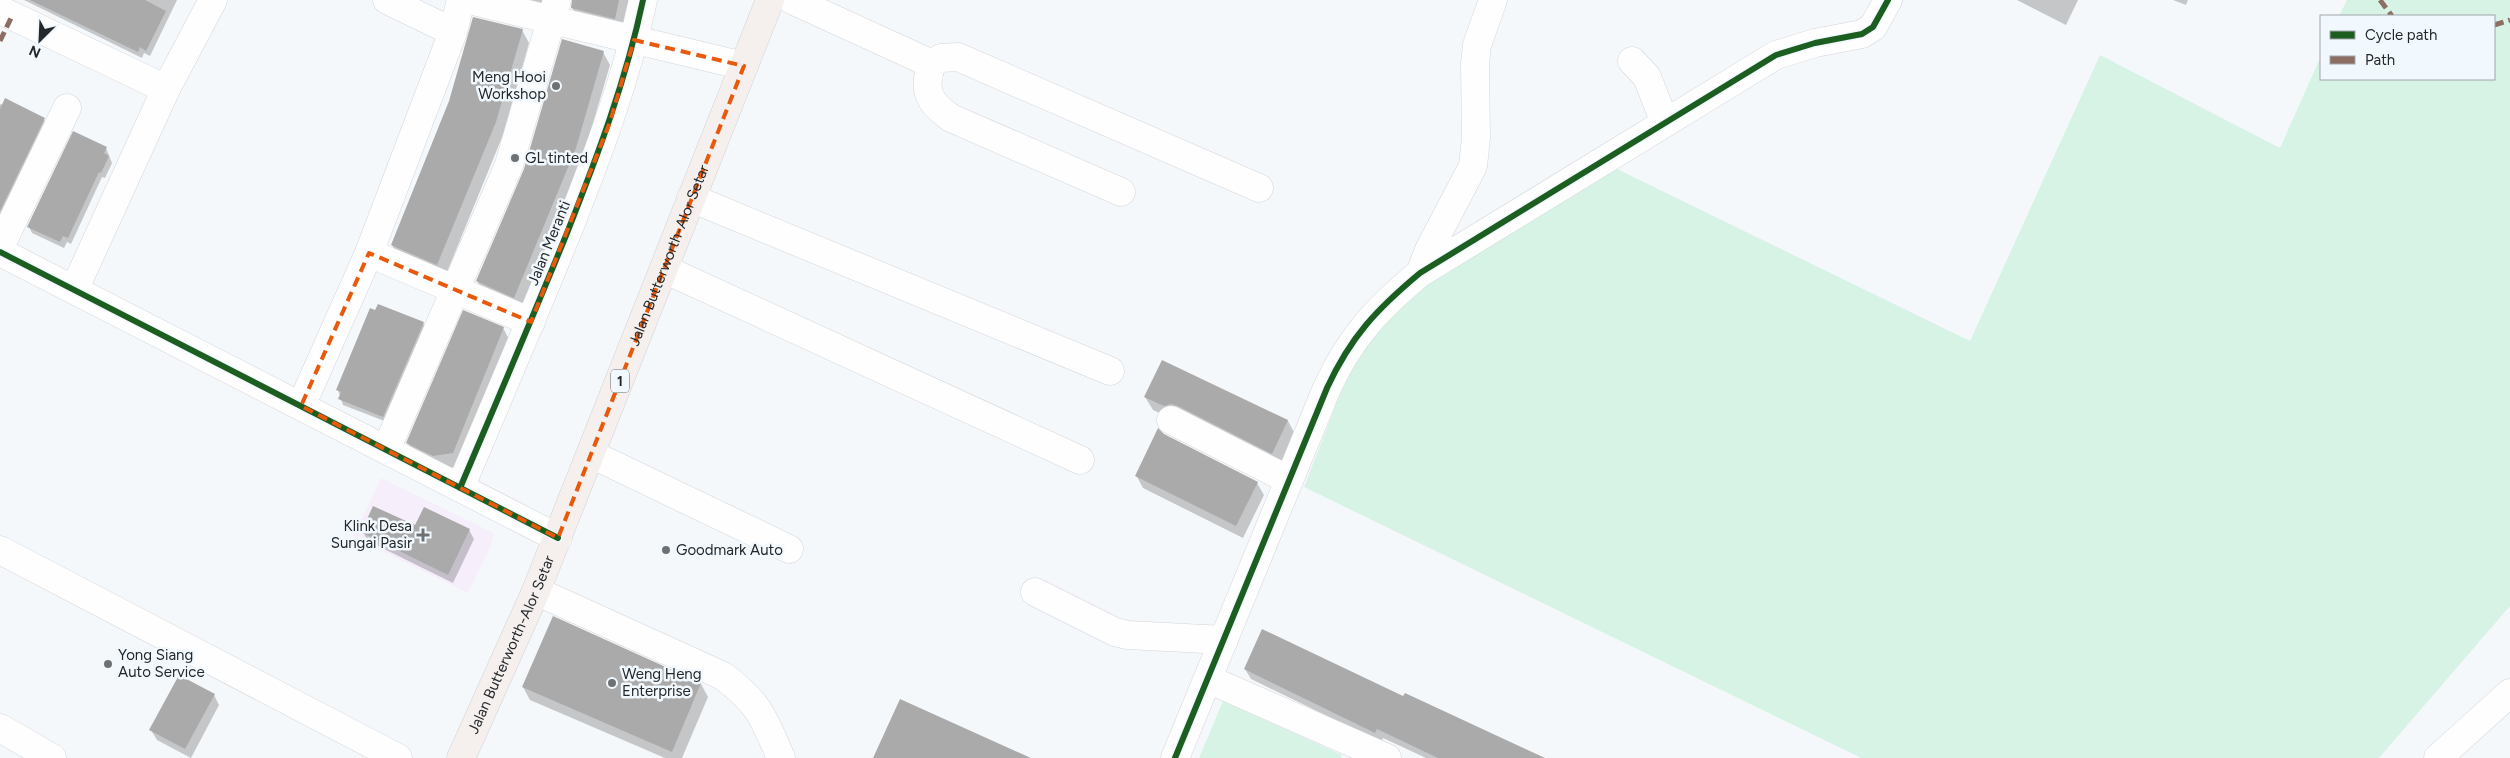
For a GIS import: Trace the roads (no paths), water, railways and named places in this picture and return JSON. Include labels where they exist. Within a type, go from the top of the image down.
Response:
[{"type":"main road","name":"Jalan Butterworth-Alor Setar","points":[[461,758],[558,538],[770,0]]},
{"type":"street","points":[[387,0],[453,32]]},
{"type":"street","points":[[301,406],[369,253],[453,32],[462,0]]},
{"type":"street","points":[[469,0],[555,10],[634,40],[744,66]]},
{"type":"street","name":"Jalan Meranti","points":[[460,488],[531,322],[610,122],[634,40],[643,0]]},
{"type":"street","points":[[792,0],[932,64]]},
{"type":"street","points":[[1420,273],[1429,250],[1473,166],[1476,138],[1475,64],[1477,45],[1493,0]]},
{"type":"street","points":[[1175,758],[1341,357],[1383,303],[1420,273],[1776,55],[1814,43],[1862,34],[1874,27],[1888,0]]},
{"type":"street","points":[[74,290],[204,3]]},
{"type":"street","points":[[0,10],[166,89]]},
{"type":"street","points":[[386,450],[509,165],[555,10]]},
{"type":"street","points":[[1121,192],[951,118],[936,107],[928,91],[927,77],[932,64],[941,58],[958,57],[1259,188]]},
{"type":"street","points":[[1632,60],[1647,77],[1665,123]]},
{"type":"street","points":[[0,247],[66,108]]},
{"type":"street","points":[[692,198],[1110,371]]},
{"type":"street","points":[[0,252],[558,538]]},
{"type":"street","points":[[369,253],[531,322]]},
{"type":"street","points":[[664,269],[1080,460]]},
{"type":"street","points":[[1171,420],[1290,480]]},
{"type":"street","points":[[591,454],[789,549]]},
{"type":"street","points":[[0,550],[398,758]]},
{"type":"street","points":[[536,591],[723,676],[745,693],[760,709],[782,758]]},
{"type":"street","points":[[1034,592],[1115,632],[1128,635],[1224,640]]},
{"type":"street","points":[[1208,679],[1387,758]]},
{"type":"street","points":[[2438,758],[2510,693]]},
{"type":"street","points":[[0,728],[52,758]]},
{"type":"place","name":"Meng Hooi Workshop","points":[[556,86]]},
{"type":"place","name":"GL tinted","points":[[515,158]]},
{"type":"place","name":"Klink Desa Sungai Pasir","points":[[423,535]]},
{"type":"place","name":"Goodmark Auto","points":[[666,550]]},
{"type":"place","name":"Yong Siang Auto Service","points":[[108,664]]},
{"type":"place","name":"Weng Heng Enterprise","points":[[612,683]]}]
